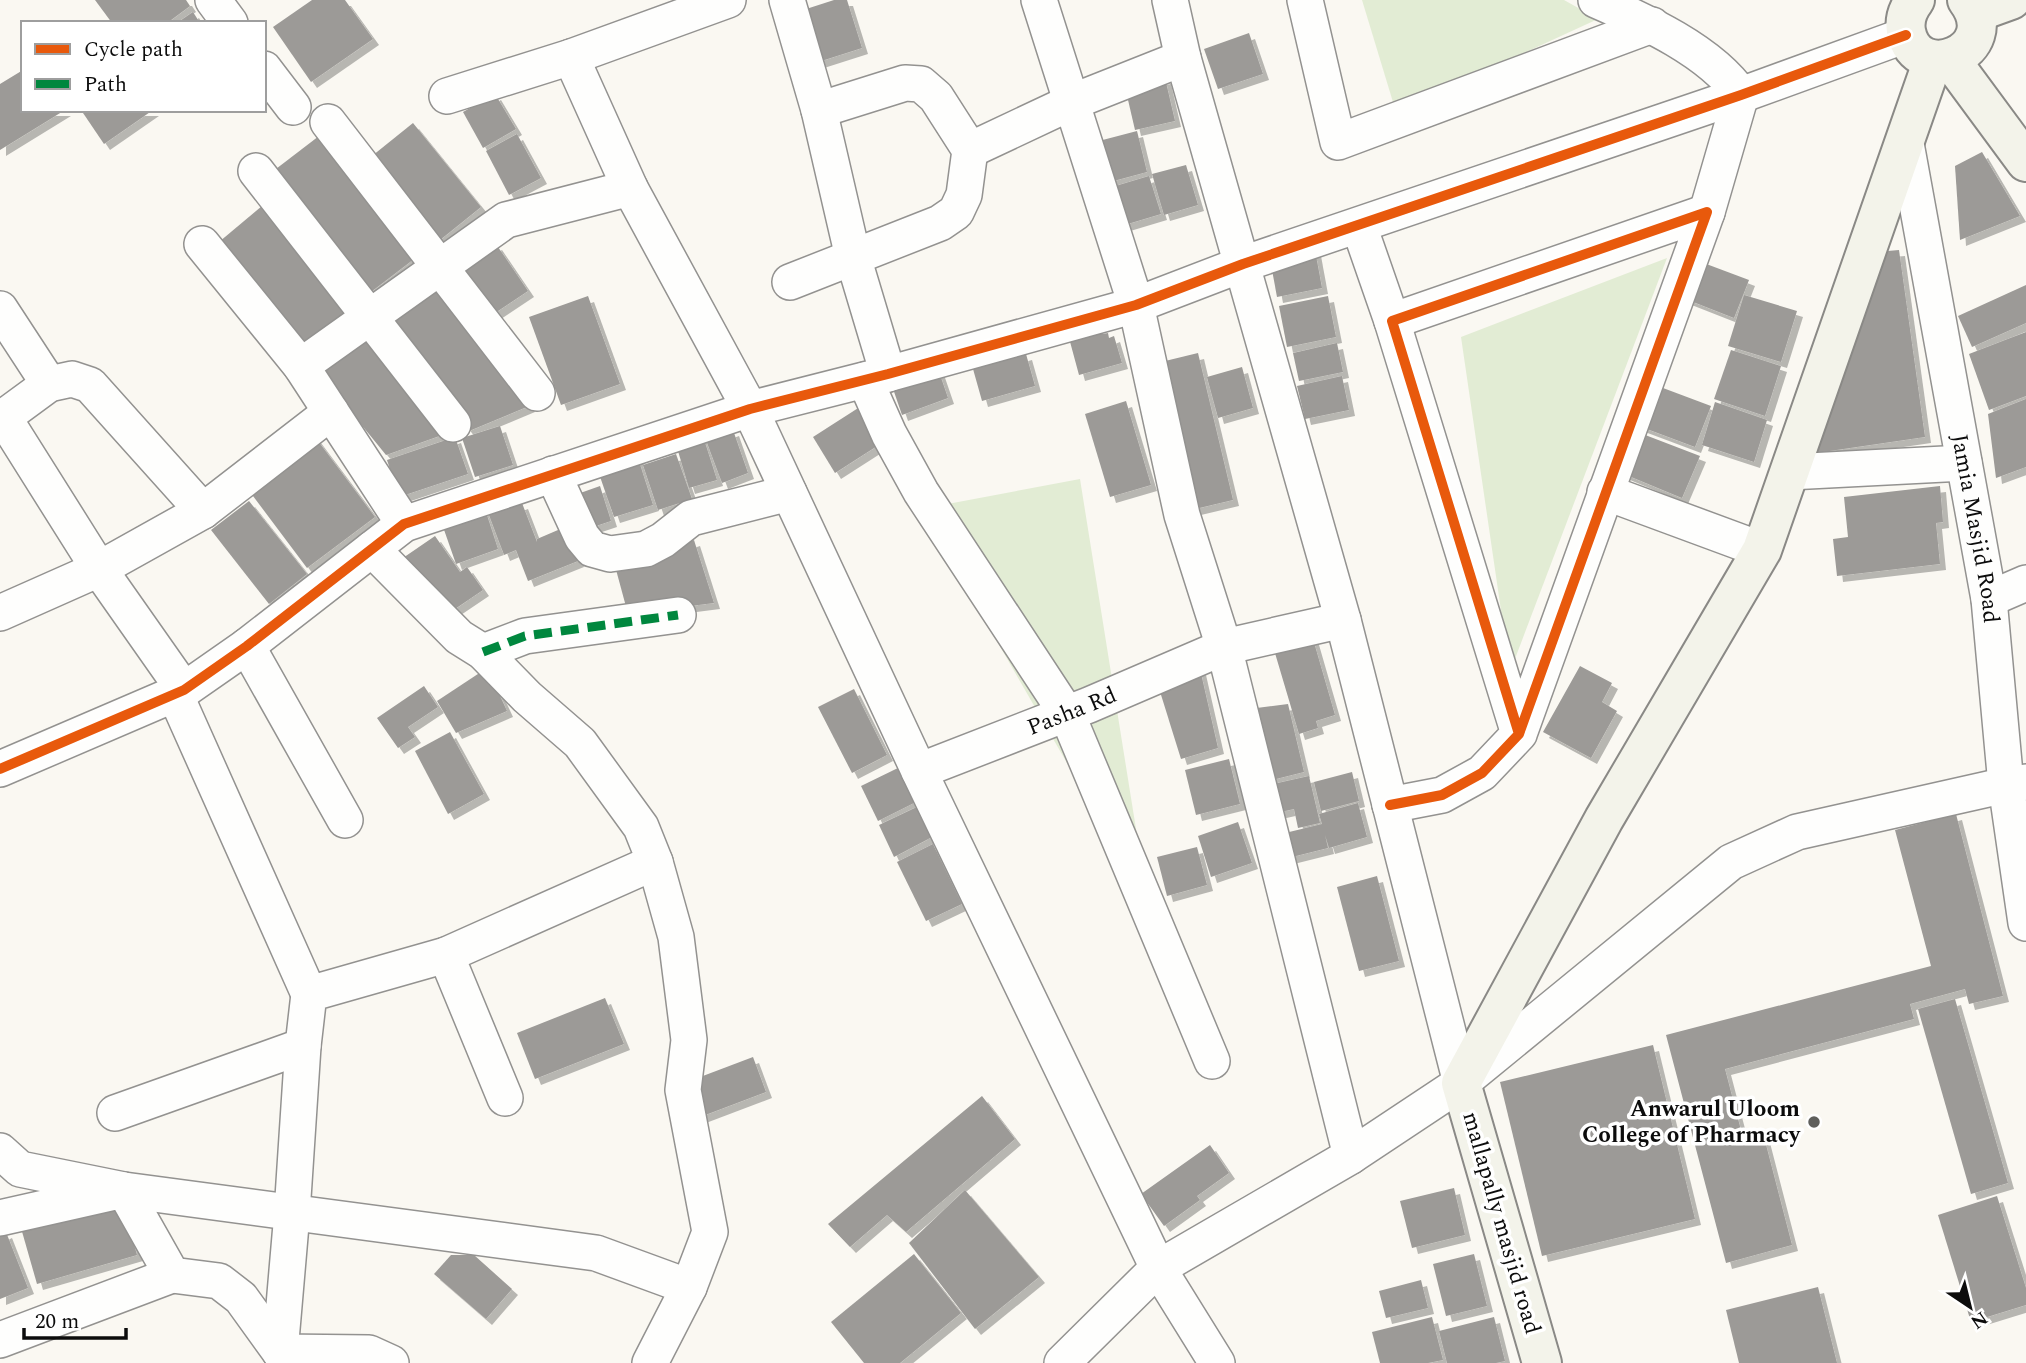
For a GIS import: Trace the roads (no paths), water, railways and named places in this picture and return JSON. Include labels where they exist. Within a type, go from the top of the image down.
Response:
[{"type":"street","points":[[213,0],[229,21]]},
{"type":"street","points":[[447,96],[571,57],[728,0]]},
{"type":"street","points":[[787,0],[819,110],[853,257],[889,434],[921,492],[1067,714],[1212,1060]]},
{"type":"street","points":[[1039,0],[1136,304],[1181,515],[1224,647],[1351,1156]]},
{"type":"street","points":[[1170,0],[1183,58],[1343,620],[1461,1083]]},
{"type":"street","points":[[1305,0],[1338,142],[1652,25]]},
{"type":"street","points":[[1596,0],[1652,25],[1716,68],[1731,81],[1741,95]]},
{"type":"street","points":[[0,769],[179,692],[247,646],[404,524],[750,409],[876,377],[1136,304],[1243,264],[1605,140],[1926,38],[1961,54],[1975,36],[1977,24],[1971,6],[2011,0]]},
{"type":"street","points":[[1461,1083],[1604,819],[1762,550],[1905,138],[1926,38]]},
{"type":"street","points":[[1926,38],[2026,162]]},
{"type":"street","points":[[571,57],[630,188],[750,409],[919,771],[1158,1268],[1217,1363]]},
{"type":"street","points":[[970,150],[1072,102],[1183,58]]},
{"type":"street","points":[[266,72],[293,107]]},
{"type":"street","points":[[790,282],[940,223],[956,212],[964,195],[970,150],[936,97],[921,83],[905,83],[819,110]]},
{"type":"street","points":[[1390,805],[1442,795],[1482,774],[1520,734],[1707,212],[1741,95]]},
{"type":"street","points":[[328,122],[537,393]]},
{"type":"street","name":"Jamia Masjid Road","points":[[1905,138],[1989,599],[2016,783],[2026,923]]},
{"type":"street","points":[[256,172],[453,424]]},
{"type":"street","points":[[301,366],[506,220],[630,188]]},
{"type":"street","points":[[1392,321],[1707,212]]},
{"type":"street","points":[[1359,226],[1392,321],[1520,734]]},
{"type":"street","points":[[202,244],[301,366],[404,524]]},
{"type":"street","points":[[1,309],[48,384]]},
{"type":"street","points":[[203,511],[90,385],[72,379],[48,384],[2,419],[179,692],[309,994],[280,1352]]},
{"type":"street","points":[[0,613],[99,569],[203,511],[331,412]]},
{"type":"street","points":[[1789,472],[1964,463]]},
{"type":"street","points":[[554,474],[582,537],[592,549],[610,554],[646,549],[663,540],[691,518],[789,493]]},
{"type":"street","points":[[1605,492],[1762,550]]},
{"type":"street","points":[[372,550],[459,637],[483,652],[580,743],[641,827],[655,862],[676,937],[689,1040],[683,1090],[710,1232],[689,1287],[650,1363]]},
{"type":"street","points":[[1989,599],[2026,583]]},
{"type":"street","points":[[483,652],[526,636],[678,615]]},
{"type":"street","name":"Pasha Rd","points":[[919,771],[1067,714],[1224,647],[1343,620]]},
{"type":"street","points":[[247,646],[345,820]]},
{"type":"street","points":[[1062,1363],[1158,1268],[1351,1156],[1461,1083],[1731,862],[1797,832],[2016,783]]},
{"type":"street","points":[[309,994],[446,955],[655,862]]},
{"type":"street","points":[[446,955],[505,1098]]},
{"type":"street","points":[[115,1113],[303,1046]]},
{"type":"street","name":"mallapally masjid road","points":[[1461,1083],[1542,1363]]},
{"type":"street","points":[[0,1151],[20,1169],[124,1190],[596,1253],[689,1287]]},
{"type":"street","points":[[0,1218],[124,1190]]},
{"type":"street","points":[[124,1190],[172,1275]]},
{"type":"street","points":[[0,1340],[172,1275],[219,1280],[241,1298],[280,1352]]},
{"type":"street","points":[[280,1352],[369,1353],[391,1363]]},
{"type":"place","name":"Anwarul Uloom College of Pharmacy","points":[[1814,1122]]}]
